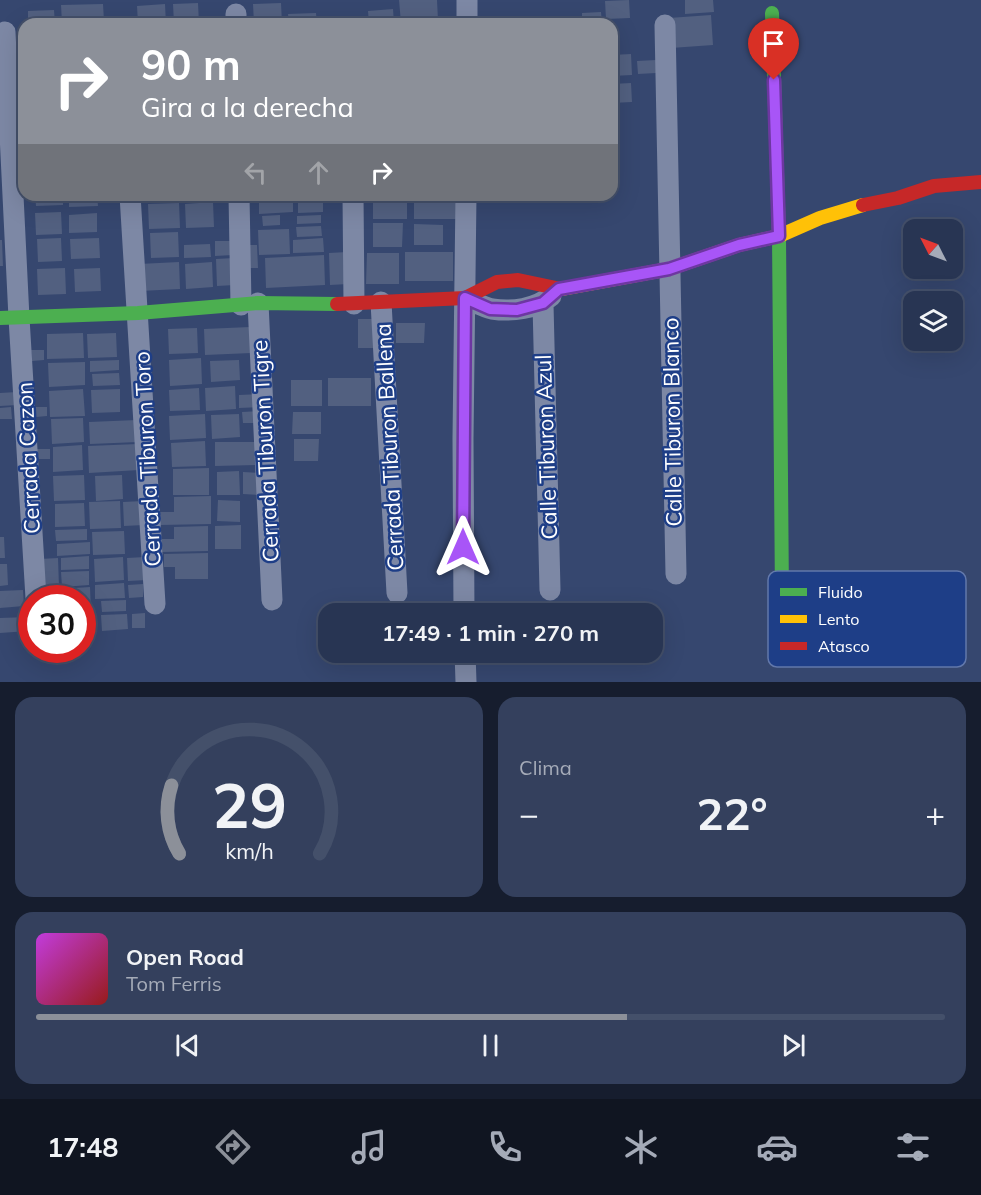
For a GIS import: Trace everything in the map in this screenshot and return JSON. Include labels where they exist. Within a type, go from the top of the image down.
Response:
[{"type":"street","points":[[772,13],[779,236],[782,571]]},
{"type":"street","name":"Calle Tiburon Blanco","points":[[665,25],[676,574]]},
{"type":"street","name":"Cerrada Cazon","points":[[5,33],[10,318],[35,585]]},
{"type":"street","points":[[10,318],[138,313],[249,304],[354,304],[465,298],[497,282],[518,280],[559,289],[669,269],[739,245],[779,236],[820,218],[855,207],[898,198],[934,186],[981,182]]},
{"type":"street","name":"Cerrada Tiburon Toro","points":[[130,201],[155,604]]},
{"type":"street","name":"Cerrada Tiburon Tigre","points":[[240,201],[272,600]]},
{"type":"street","points":[[353,201],[354,304]]},
{"type":"street","points":[[464,603],[466,201]]},
{"type":"street","points":[[465,298],[490,309],[517,310],[543,303],[559,289]]},
{"type":"street","name":"Cerrada Tiburon Ballena","points":[[381,302],[397,593]]},
{"type":"street","name":"Calle Tiburon Azul","points":[[543,303],[550,590]]},
{"type":"street","points":[[465,663],[466,682]]},
{"type":"building","points":[[399,0],[437,0],[438,18],[401,18]]},
{"type":"building","points":[[629,0],[630,18],[606,18],[605,1]]},
{"type":"building","points":[[685,0],[713,0],[714,12],[685,14]]},
{"type":"building","points":[[198,3],[199,18],[174,18],[173,4]]},
{"type":"building","points":[[281,3],[282,18],[254,18],[253,4]]},
{"type":"building","points":[[103,4],[104,18],[62,18],[61,5]]},
{"type":"building","points":[[165,4],[166,18],[138,18],[137,6]]},
{"type":"building","points":[[393,9],[394,18],[369,18],[368,11]]},
{"type":"building","points":[[54,10],[55,18],[28,18],[28,11]]},
{"type":"building","points":[[601,12],[602,18],[582,18],[582,13]]},
{"type":"building","points":[[316,13],[316,18],[288,18],[288,14]]},
{"type":"building","points":[[711,15],[713,45],[671,48],[669,18]]},
{"type":"building","points":[[631,54],[632,75],[618,76],[618,55]]},
{"type":"building","points":[[656,60],[656,73],[638,74],[637,61]]},
{"type":"building","points":[[631,83],[632,102],[618,103],[618,84]]},
{"type":"building","points":[[36,201],[63,201],[63,205],[36,206]]},
{"type":"building","points":[[69,201],[98,201],[98,206],[69,207]]},
{"type":"building","points":[[259,201],[293,201],[293,212],[259,214]]},
{"type":"building","points":[[298,201],[323,201],[323,212],[298,213]]},
{"type":"building","points":[[373,201],[407,201],[407,219],[373,219]]},
{"type":"building","points":[[414,201],[457,201],[456,219],[414,219]]},
{"type":"building","points":[[213,202],[214,227],[186,228],[185,204]]},
{"type":"building","points":[[179,203],[180,228],[149,229],[148,204]]},
{"type":"building","points":[[61,212],[62,234],[36,235],[35,213]]},
{"type":"building","points":[[97,213],[97,232],[69,233],[69,215]]},
{"type":"building","points":[[280,215],[280,225],[263,226],[262,216]]},
{"type":"building","points":[[321,215],[321,223],[297,224],[297,216]]},
{"type":"building","points":[[373,223],[403,223],[402,247],[373,247]]},
{"type":"building","points":[[414,224],[443,225],[443,245],[414,245]]},
{"type":"building","points":[[321,226],[322,236],[297,237],[296,227]]},
{"type":"building","points":[[289,229],[290,254],[259,255],[258,230]]},
{"type":"building","points":[[178,232],[179,257],[151,258],[150,233]]},
{"type":"building","points":[[61,238],[62,261],[38,262],[37,239]]},
{"type":"building","points":[[99,238],[100,258],[71,259],[70,239]]},
{"type":"building","points":[[323,238],[324,252],[293,253],[293,240]]},
{"type":"building","points":[[0,240],[2,240],[3,266],[0,266]]},
{"type":"building","points":[[215,241],[232,241],[233,255],[215,256]]},
{"type":"building","points":[[210,244],[211,257],[184,258],[184,245]]},
{"type":"building","points":[[246,245],[257,245],[258,268],[247,268]]},
{"type":"building","points":[[347,252],[348,284],[330,285],[329,253]]},
{"type":"building","points":[[405,252],[453,252],[453,281],[405,281]]},
{"type":"building","points":[[367,253],[399,253],[399,284],[366,284]]},
{"type":"building","points":[[324,255],[325,285],[266,288],[265,258]]},
{"type":"building","points":[[234,258],[235,285],[217,286],[216,259]]},
{"type":"building","points":[[179,262],[180,289],[140,291],[139,264]]},
{"type":"building","points":[[212,262],[213,287],[186,289],[185,264]]},
{"type":"building","points":[[65,268],[66,294],[38,295],[37,269]]},
{"type":"building","points":[[100,268],[101,291],[75,292],[74,269]]},
{"type":"building","points":[[358,319],[376,319],[376,348],[358,348]]},
{"type":"building","points":[[396,323],[425,323],[424,343],[396,343]]},
{"type":"building","points":[[250,327],[251,353],[205,355],[204,329]]},
{"type":"building","points":[[197,328],[198,353],[169,354],[168,329]]},
{"type":"building","points":[[83,333],[84,358],[47,359],[47,334]]},
{"type":"building","points":[[116,333],[117,357],[88,358],[87,334]]},
{"type":"building","points":[[31,350],[44,350],[44,360],[32,361]]},
{"type":"building","points":[[201,358],[202,384],[170,386],[169,360]]},
{"type":"building","points":[[119,360],[119,370],[90,372],[90,361]]},
{"type":"building","points":[[239,360],[240,380],[211,382],[210,361]]},
{"type":"building","points":[[85,362],[85,385],[49,387],[48,363]]},
{"type":"building","points":[[119,373],[120,385],[93,386],[92,374]]},
{"type":"building","points":[[328,378],[371,378],[371,406],[328,406]]},
{"type":"building","points":[[291,380],[322,380],[322,406],[291,406]]},
{"type":"building","points":[[235,386],[236,409],[206,411],[205,388]]},
{"type":"building","points":[[199,388],[200,410],[170,411],[169,390]]},
{"type":"building","points":[[83,389],[85,416],[50,417],[49,391]]},
{"type":"building","points":[[120,389],[120,412],[92,413],[91,390]]},
{"type":"building","points":[[17,392],[18,405],[0,406],[0,393]]},
{"type":"building","points":[[259,394],[259,407],[239,408],[239,395]]},
{"type":"building","points":[[11,407],[12,419],[0,419],[0,408]]},
{"type":"building","points":[[35,407],[47,407],[47,416],[36,417]]},
{"type":"building","points":[[259,411],[260,423],[243,423],[242,412]]},
{"type":"building","points":[[293,412],[321,412],[321,434],[292,434]]},
{"type":"building","points":[[205,414],[206,438],[170,440],[169,416]]},
{"type":"building","points":[[239,414],[240,437],[212,439],[211,415]]},
{"type":"building","points":[[83,418],[84,442],[52,444],[51,419]]},
{"type":"building","points":[[137,420],[138,442],[90,444],[89,422]]},
{"type":"building","points":[[294,439],[319,439],[318,461],[294,461]]},
{"type":"building","points":[[205,441],[206,466],[172,467],[171,443]]},
{"type":"building","points":[[215,442],[258,442],[258,465],[215,466]]},
{"type":"building","points":[[138,444],[139,470],[89,473],[88,446]]},
{"type":"building","points":[[82,445],[83,470],[53,472],[53,447]]},
{"type":"building","points":[[37,449],[50,449],[50,459],[37,459]]},
{"type":"building","points":[[209,468],[209,495],[173,495],[173,469]]},
{"type":"building","points":[[239,471],[240,495],[217,495],[217,472]]},
{"type":"building","points":[[243,472],[261,473],[260,495],[243,494]]},
{"type":"building","points":[[84,475],[85,500],[54,501],[53,476]]},
{"type":"building","points":[[122,475],[123,499],[96,501],[95,476]]},
{"type":"building","points":[[211,496],[211,524],[160,525],[160,512],[174,512],[174,497]]},
{"type":"building","points":[[218,500],[240,501],[240,522],[217,521]]},
{"type":"building","points":[[120,501],[121,528],[90,529],[89,502]]},
{"type":"building","points":[[143,501],[144,525],[124,526],[123,502]]},
{"type":"building","points":[[84,503],[85,526],[55,527],[55,504]]},
{"type":"building","points":[[241,525],[241,549],[215,549],[215,526]]},
{"type":"building","points":[[208,526],[208,551],[162,552],[162,539],[174,539],[174,527]]},
{"type":"building","points":[[87,529],[87,540],[56,541],[55,530]]},
{"type":"building","points":[[124,531],[125,554],[93,555],[92,532]]},
{"type":"building","points":[[0,537],[4,537],[5,558],[0,558]]},
{"type":"building","points":[[90,542],[90,554],[57,556],[57,544]]},
{"type":"building","points":[[208,553],[208,579],[175,579],[175,567],[164,567],[164,554]]},
{"type":"building","points":[[89,556],[89,569],[61,570],[61,558]]},
{"type":"building","points":[[123,557],[124,580],[95,582],[94,559]]},
{"type":"building","points":[[145,557],[147,580],[128,581],[127,558]]},
{"type":"building","points":[[58,558],[59,585],[41,585],[40,559]]},
{"type":"building","points":[[0,564],[7,564],[8,585],[0,586]]},
{"type":"building","points":[[89,571],[89,585],[62,585],[61,572]]},
{"type":"building","points":[[124,583],[125,598],[96,599],[95,585]]},
{"type":"building","points":[[143,584],[143,597],[129,598],[128,585]]},
{"type":"building","points":[[18,590],[18,606],[0,608],[0,591]]},
{"type":"building","points":[[126,600],[126,611],[102,612],[101,601]]},
{"type":"building","points":[[145,613],[145,628],[132,628],[132,614]]},
{"type":"building","points":[[127,614],[128,629],[102,631],[101,615]]},
{"type":"building","points":[[18,617],[18,632],[0,633],[0,618]]},
{"type":"traffic: fast","points":[[772,13],[779,236],[782,571]]},
{"type":"traffic: fast","points":[[0,318],[138,313],[258,303],[337,304]]},
{"type":"traffic: slow","points":[[561,289],[669,269],[739,245],[779,236],[820,218],[863,205]]},
{"type":"traffic: jam","points":[[863,205],[898,198],[934,186],[981,182]]},
{"type":"traffic: jam","points":[[337,304],[465,298],[497,282],[518,280],[561,289]]},
{"type":"route","points":[[463,547],[465,298],[490,309],[517,310],[543,303],[559,289],[669,269],[739,245],[779,236],[774,80]]}]
